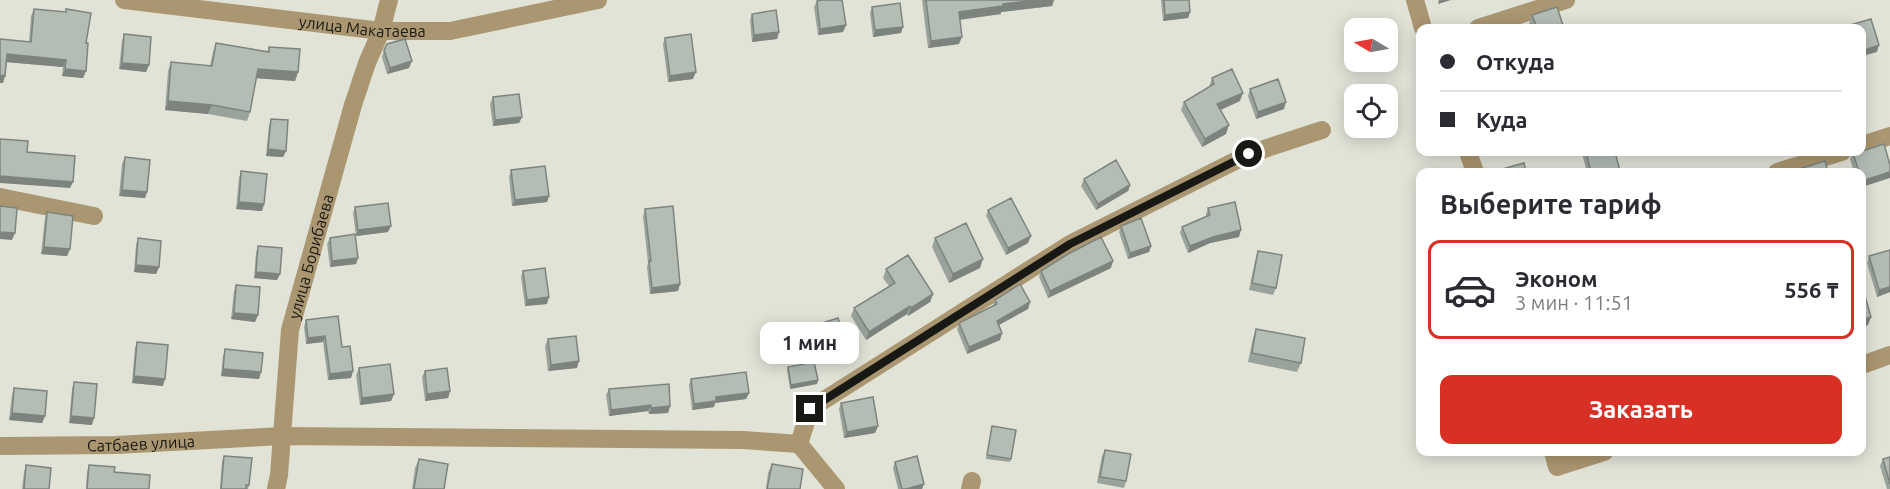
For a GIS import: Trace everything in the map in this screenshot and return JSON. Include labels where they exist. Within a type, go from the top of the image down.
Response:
[{"type":"street","name":"улица Макатаева","points":[[123,0],[381,31],[450,31],[598,0]]},
{"type":"street","name":"улица Борибаева","points":[[276,489],[290,330],[353,105],[381,31],[388,0]]},
{"type":"street","points":[[1414,0],[1422,24]]},
{"type":"street","points":[[1491,24],[1566,0]]},
{"type":"street","points":[[836,489],[799,444],[810,409],[1070,244],[1249,154],[1322,130]]},
{"type":"street","points":[[1866,144],[1890,136]]},
{"type":"street","points":[[1790,168],[1829,156]]},
{"type":"street","points":[[0,197],[94,216]]},
{"type":"street","points":[[1866,364],[1890,355]]},
{"type":"street","name":"Сатбаев улица","points":[[0,446],[116,445],[282,436],[743,440],[799,444]]},
{"type":"street","points":[[1555,459],[1576,456]]},
{"type":"building","points":[[842,0],[846,25],[820,29],[817,1]]},
{"type":"building","points":[[926,0],[1038,0],[959,12],[962,37],[931,41]]},
{"type":"building","points":[[1164,0],[1189,0],[1190,12],[1165,15]]},
{"type":"building","points":[[900,3],[903,27],[875,30],[872,7]]},
{"type":"building","points":[[1557,7],[1563,24],[1535,24],[1532,15]]},
{"type":"building","points":[[34,9],[66,12],[66,9],[91,13],[86,43],[88,43],[86,71],[65,69],[66,60],[7,54],[5,76],[0,75],[0,39],[31,42]]},
{"type":"building","points":[[776,10],[779,32],[754,35],[752,14]]},
{"type":"building","points":[[1871,19],[1879,45],[1866,50],[1866,24],[1854,24]]},
{"type":"building","points":[[124,34],[151,37],[149,65],[122,63]]},
{"type":"building","points":[[691,34],[696,72],[670,76],[665,38]]},
{"type":"building","points":[[405,39],[412,61],[390,68],[384,50],[387,44]]},
{"type":"building","points":[[216,43],[269,52],[269,47],[300,49],[298,72],[258,69],[250,112],[212,105],[168,101],[171,62],[212,66]]},
{"type":"building","points":[[1232,69],[1243,93],[1217,104],[1229,125],[1205,139],[1184,102],[1214,84],[1212,78]]},
{"type":"building","points":[[1278,79],[1286,102],[1258,112],[1250,89]]},
{"type":"building","points":[[519,94],[522,117],[495,120],[493,97]]},
{"type":"building","points":[[271,119],[288,120],[286,151],[268,149]]},
{"type":"building","points":[[0,139],[28,141],[27,152],[75,156],[73,182],[0,176]]},
{"type":"building","points":[[1884,144],[1890,172],[1866,180],[1866,168],[1858,168],[1854,156],[1866,156],[1866,150]]},
{"type":"building","points":[[1587,156],[1616,156],[1619,168],[1590,168]]},
{"type":"building","points":[[125,157],[150,160],[147,192],[122,190]]},
{"type":"building","points":[[1116,160],[1130,185],[1098,204],[1084,179]]},
{"type":"building","points":[[1825,161],[1827,168],[1802,168]]},
{"type":"building","points":[[1524,163],[1525,168],[1506,168]]},
{"type":"building","points":[[545,166],[549,196],[515,200],[511,170]]},
{"type":"building","points":[[241,171],[267,174],[264,204],[239,202]]},
{"type":"building","points":[[1011,198],[1031,236],[1008,248],[988,210]]},
{"type":"building","points":[[1235,202],[1241,230],[1190,246],[1182,227],[1210,215],[1208,208]]},
{"type":"building","points":[[388,203],[391,226],[358,230],[355,207]]},
{"type":"building","points":[[0,206],[17,208],[15,233],[0,232]]},
{"type":"building","points":[[673,206],[680,284],[652,288],[645,209]]},
{"type":"building","points":[[47,212],[73,216],[70,249],[44,247]]},
{"type":"building","points":[[1141,218],[1151,246],[1130,253],[1121,226]]},
{"type":"building","points":[[966,223],[983,259],[953,274],[935,238]]},
{"type":"building","points":[[355,234],[358,258],[332,261],[330,238]]},
{"type":"building","points":[[1101,237],[1113,261],[1050,291],[1041,271]]},
{"type":"building","points":[[138,238],[161,241],[159,267],[136,265]]},
{"type":"building","points":[[258,246],[282,248],[280,274],[256,272]]},
{"type":"building","points":[[1890,250],[1890,287],[1879,290],[1869,256]]},
{"type":"building","points":[[1258,251],[1282,255],[1276,288],[1252,283]]},
{"type":"building","points":[[908,255],[933,294],[869,332],[854,308],[895,283],[886,269]]},
{"type":"building","points":[[545,268],[549,297],[527,300],[523,271]]},
{"type":"building","points":[[1020,284],[1030,302],[997,321],[1002,333],[969,347],[959,323],[997,304],[995,300]]},
{"type":"building","points":[[236,285],[260,287],[258,315],[234,313]]},
{"type":"building","points":[[1866,300],[1871,317],[1866,319]]},
{"type":"building","points":[[338,316],[342,347],[350,346],[353,371],[330,374],[325,336],[308,338],[306,320]]},
{"type":"building","points":[[838,318],[848,349],[823,357],[813,326]]},
{"type":"building","points":[[1256,329],[1305,338],[1301,363],[1252,353]]},
{"type":"building","points":[[576,336],[579,361],[551,365],[548,339]]},
{"type":"building","points":[[137,342],[168,345],[165,379],[134,376]]},
{"type":"building","points":[[225,349],[263,353],[261,372],[223,369]]},
{"type":"building","points":[[814,362],[818,380],[791,385],[788,367]]},
{"type":"building","points":[[390,364],[394,394],[362,398],[359,368]]},
{"type":"building","points":[[447,368],[450,391],[427,394],[425,371]]},
{"type":"building","points":[[746,372],[749,393],[716,397],[716,401],[694,404],[691,379]]},
{"type":"building","points":[[74,382],[97,384],[94,418],[71,416]]},
{"type":"building","points":[[669,384],[670,406],[651,408],[651,405],[611,410],[609,389]]},
{"type":"building","points":[[14,388],[47,391],[45,416],[12,413]]},
{"type":"building","points":[[873,397],[878,426],[847,432],[841,403]]},
{"type":"building","points":[[992,426],[1016,430],[1011,459],[987,455]]},
{"type":"building","points":[[1105,450],[1131,454],[1126,481],[1100,477]]},
{"type":"building","points":[[224,456],[252,458],[249,485],[246,485],[246,489],[221,489]]},
{"type":"building","points":[[917,456],[924,484],[902,489],[895,462]]},
{"type":"building","points":[[1890,457],[1890,484],[1883,459]]},
{"type":"building","points":[[419,459],[448,464],[444,489],[414,489]]},
{"type":"building","points":[[772,464],[803,469],[800,489],[767,489]]},
{"type":"building","points":[[26,465],[51,468],[49,489],[24,489]]},
{"type":"building","points":[[89,465],[115,467],[114,472],[150,475],[149,489],[87,489]]},
{"type":"route","points":[[810,409],[1070,244],[1249,154]]}]
